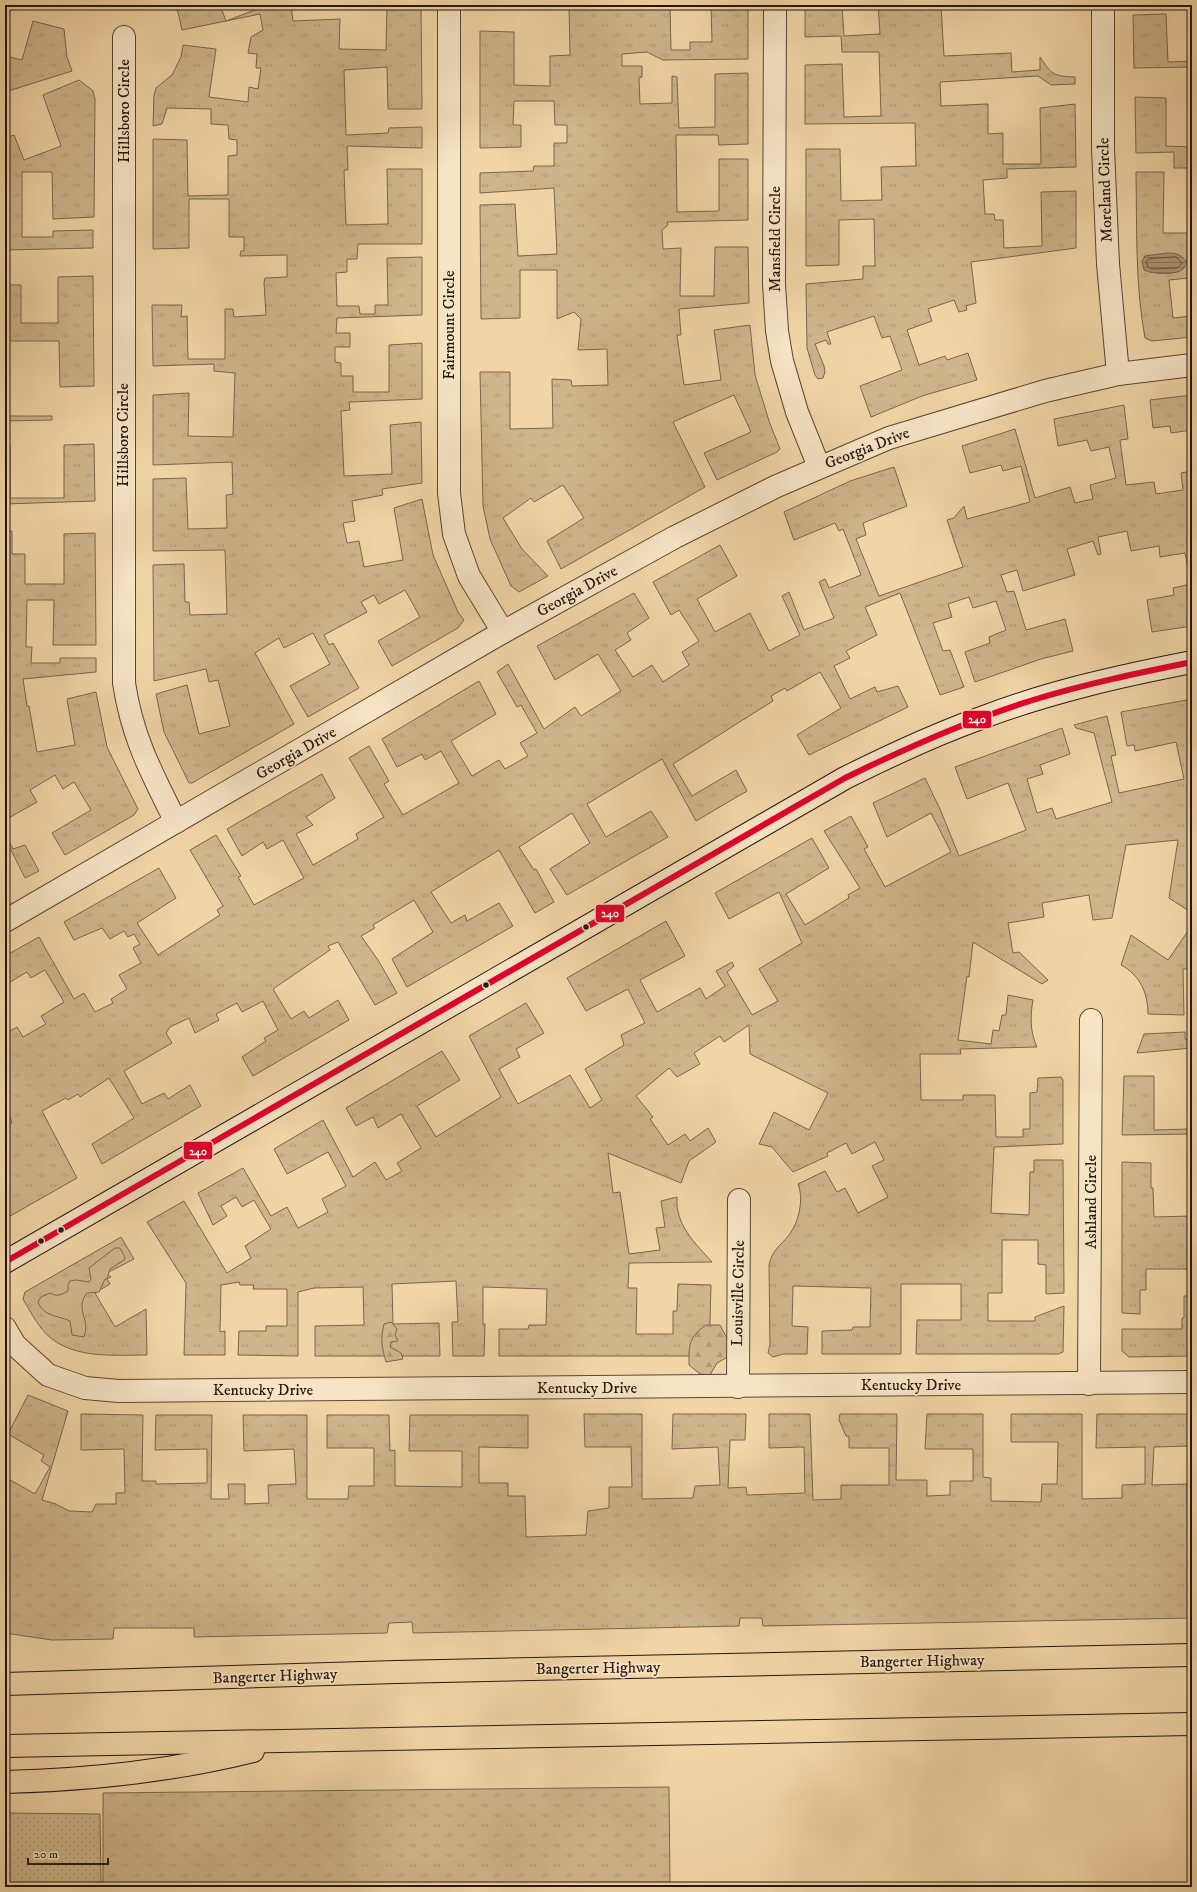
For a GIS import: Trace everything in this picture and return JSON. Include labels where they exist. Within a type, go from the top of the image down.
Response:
[{"type":"highway","name":"Bangerter Highway","points":[[5,1684],[396,1672],[1192,1655]]},
{"type":"highway","points":[[5,1746],[289,1742],[1192,1724]]},
{"type":"highway","points":[[5,1782],[84,1779],[134,1773],[226,1758],[289,1742]]},
{"type":"street","name":"Fairmount Circle","points":[[449,5],[449,493],[454,534],[469,576],[503,632]]},
{"type":"street","name":"Mansfield Circle","points":[[776,5],[774,284],[777,331],[782,361],[797,412],[819,467]]},
{"type":"street","name":"Moreland Circle","points":[[1103,5],[1103,148],[1108,264],[1118,374]]},
{"type":"street","name":"Hillsboro Circle","points":[[124,37],[124,684],[128,709],[141,751],[176,822]]},
{"type":"street","name":"Georgia Drive","points":[[5,921],[503,632],[675,537],[819,467],[889,438],[1045,390],[1118,374],[1192,365]]},
{"type":"street","points":[[5,1262],[845,778],[939,734],[1020,704],[1109,680],[1192,662]]},
{"type":"street","name":"Ashland Circle","points":[[1089,1384],[1091,1020]]},
{"type":"street","name":"Louisville Circle","points":[[738,1387],[739,1200]]},
{"type":"street","name":"Kentucky Drive","points":[[5,1328],[15,1345],[48,1375],[85,1388],[119,1391],[1192,1382]]},
{"type":"green space","points":[[173,5],[220,5],[226,21],[182,30],[178,12]]},
{"type":"green space","points":[[259,5],[291,5],[293,21],[340,19],[339,49],[386,50],[387,5],[421,5],[422,109],[388,109],[387,67],[344,70],[346,135],[388,133],[389,128],[422,127],[422,148],[347,146],[348,170],[344,170],[346,225],[388,224],[387,169],[422,169],[422,244],[358,244],[357,259],[347,259],[347,272],[336,273],[337,306],[359,306],[360,314],[375,314],[375,305],[388,305],[387,258],[422,257],[422,315],[337,318],[336,333],[350,333],[350,347],[335,347],[335,362],[341,363],[341,376],[353,376],[353,392],[389,392],[389,345],[422,343],[422,399],[349,402],[350,410],[341,411],[344,476],[392,474],[390,425],[421,422],[422,483],[382,489],[383,495],[352,501],[355,521],[343,523],[347,543],[359,541],[364,567],[403,560],[394,508],[422,499],[433,555],[458,612],[464,620],[458,628],[392,666],[378,641],[420,617],[405,590],[379,604],[374,595],[361,602],[367,612],[324,635],[329,645],[333,643],[359,688],[308,717],[290,686],[330,664],[313,633],[284,648],[279,638],[255,653],[294,724],[192,783],[189,783],[164,732],[156,694],[187,685],[199,734],[230,726],[218,680],[209,682],[206,669],[154,681],[153,565],[184,564],[185,602],[189,602],[190,615],[227,614],[225,550],[153,551],[153,479],[186,478],[188,529],[227,528],[226,495],[233,494],[232,462],[153,465],[153,395],[189,393],[188,436],[233,437],[235,373],[214,371],[214,364],[153,366],[152,305],[182,305],[181,317],[187,316],[188,359],[225,359],[225,309],[233,309],[234,317],[266,315],[265,278],[287,277],[287,255],[240,256],[241,251],[244,251],[244,237],[229,237],[229,199],[189,199],[189,248],[153,249],[153,139],[187,140],[188,196],[228,195],[228,156],[237,155],[237,140],[229,139],[228,125],[211,124],[211,109],[167,108],[162,124],[153,126],[154,96],[156,88],[172,75],[181,57],[183,45],[216,49],[209,97],[248,102],[249,87],[258,89],[261,68],[256,68],[257,54],[248,53],[251,37],[263,30],[260,14],[226,21],[260,8]]},
{"type":"green space","points":[[516,5],[670,5],[671,50],[690,50],[690,42],[712,42],[711,5],[748,5],[748,59],[663,60],[647,52],[622,54],[622,66],[642,66],[642,77],[639,78],[640,104],[672,103],[672,76],[677,77],[679,128],[715,127],[715,74],[748,73],[748,144],[719,145],[718,135],[676,135],[677,212],[719,211],[719,159],[748,159],[748,220],[667,222],[668,225],[662,230],[663,249],[681,248],[680,296],[714,296],[715,247],[748,247],[749,303],[679,309],[681,335],[677,335],[684,385],[721,380],[714,330],[750,325],[755,375],[769,421],[780,449],[777,452],[717,480],[704,453],[751,432],[734,395],[673,422],[705,487],[561,569],[547,541],[584,518],[563,485],[534,502],[531,498],[503,518],[522,549],[548,576],[519,592],[511,586],[490,539],[483,506],[480,372],[510,372],[510,429],[553,428],[552,379],[571,380],[572,386],[608,385],[607,349],[578,350],[581,319],[574,312],[557,319],[557,270],[520,270],[520,318],[481,319],[480,205],[515,204],[518,256],[557,254],[554,188],[480,193],[480,173],[533,171],[534,166],[554,166],[554,143],[567,143],[567,125],[555,125],[554,101],[514,101],[513,125],[521,125],[521,147],[480,148],[480,31],[514,32],[514,85],[550,86],[550,56],[570,55],[569,6]]},
{"type":"green space","points":[[805,5],[842,5],[844,36],[880,34],[878,5],[941,5],[944,56],[1011,53],[1012,72],[1040,70],[1040,57],[1047,68],[1057,75],[1075,77],[1075,84],[1051,85],[1038,76],[940,82],[941,106],[988,104],[988,134],[1003,133],[1003,164],[1041,164],[1040,108],[1075,104],[1076,167],[1007,169],[1007,178],[983,180],[985,214],[994,214],[995,220],[1003,220],[1004,248],[1042,246],[1041,192],[1076,191],[1076,248],[971,262],[976,303],[966,306],[967,310],[959,312],[954,300],[928,309],[932,321],[907,330],[919,365],[945,356],[947,360],[968,353],[977,380],[922,396],[871,417],[860,386],[902,370],[890,336],[882,338],[874,316],[827,332],[831,344],[828,344],[826,340],[815,344],[825,372],[823,378],[818,379],[815,375],[807,348],[806,284],[863,279],[863,266],[875,266],[874,219],[839,220],[839,265],[806,266],[806,149],[840,149],[841,201],[882,200],[881,167],[916,166],[915,123],[805,124],[805,65],[842,64],[844,117],[881,116],[879,52],[842,52],[841,36],[805,37]]},
{"type":"green space","points":[[1166,14],[1168,62],[1192,61],[1192,67],[1134,68],[1133,15]]},
{"type":"green space","points":[[33,21],[64,29],[67,57],[72,71],[5,92],[5,83],[9,82],[5,68],[5,56],[22,60]]},
{"type":"green space","points":[[79,80],[93,91],[95,99],[94,217],[53,219],[52,172],[22,172],[22,237],[53,237],[53,231],[93,230],[93,248],[5,250],[5,138],[14,135],[24,160],[61,146],[43,95]]},
{"type":"green space","points":[[1135,97],[1166,98],[1166,146],[1192,147],[1192,168],[1174,168],[1174,152],[1136,153]]},
{"type":"green space","points":[[1136,172],[1164,172],[1163,233],[1192,233],[1192,242],[1187,242],[1189,278],[1169,280],[1173,318],[1192,316],[1192,337],[1152,341],[1145,338],[1138,276]]},
{"type":"green space","points":[[93,276],[94,386],[60,387],[59,341],[8,341],[9,416],[52,416],[52,420],[5,421],[5,285],[21,285],[21,323],[58,323],[58,277]]},
{"type":"green space","points":[[1192,395],[1192,430],[1171,433],[1170,426],[1153,428],[1150,400]]},
{"type":"green space","points":[[1124,405],[1128,439],[1120,440],[1126,485],[1154,482],[1156,494],[1183,490],[1181,473],[1192,471],[1192,626],[1152,632],[1147,600],[1174,595],[1173,588],[1191,584],[1185,553],[1160,557],[1159,546],[1131,551],[1127,531],[1098,537],[1101,554],[1098,555],[1093,541],[1067,549],[1075,575],[1023,591],[1017,570],[1001,575],[1007,592],[1014,591],[1026,630],[1065,619],[1073,651],[1041,659],[975,682],[965,652],[990,643],[989,637],[1006,630],[996,601],[973,608],[969,597],[948,604],[952,617],[933,623],[943,651],[950,650],[964,687],[940,695],[900,593],[865,607],[877,635],[846,651],[850,658],[834,666],[850,699],[875,687],[877,692],[898,686],[908,707],[809,755],[797,735],[841,708],[820,672],[787,691],[785,688],[771,696],[773,701],[673,764],[692,796],[736,770],[747,791],[696,821],[662,759],[587,804],[606,837],[651,811],[668,837],[567,895],[550,869],[590,843],[572,813],[519,847],[534,870],[536,869],[554,902],[535,913],[499,850],[431,892],[451,923],[465,915],[467,921],[499,903],[513,926],[407,987],[392,959],[433,932],[414,900],[373,925],[375,928],[361,936],[378,960],[397,993],[375,1005],[338,942],[328,946],[330,950],[273,989],[291,1019],[304,1011],[309,1018],[338,1000],[349,1020],[253,1076],[242,1057],[266,1041],[264,1038],[278,1030],[263,1001],[242,1012],[237,1003],[216,1014],[219,1020],[195,1033],[189,1018],[170,1027],[166,1033],[172,1043],[124,1071],[142,1104],[164,1093],[168,1099],[190,1085],[201,1106],[102,1164],[92,1144],[134,1118],[109,1078],[80,1097],[78,1094],[68,1100],[66,1098],[42,1111],[77,1178],[5,1219],[5,1124],[12,1123],[5,1100],[5,1034],[17,1027],[23,1037],[46,1024],[41,1016],[64,1002],[45,970],[31,978],[27,972],[5,985],[5,956],[39,937],[74,999],[84,993],[95,1012],[113,1003],[111,999],[127,989],[119,975],[141,963],[133,948],[140,944],[134,934],[128,937],[124,931],[110,939],[102,928],[74,940],[64,922],[159,868],[176,898],[137,923],[158,955],[220,915],[217,910],[223,906],[190,850],[216,835],[241,876],[238,877],[254,905],[304,878],[283,840],[267,849],[263,842],[242,856],[227,829],[322,774],[335,798],[306,817],[313,825],[296,834],[313,865],[358,839],[356,834],[384,817],[349,758],[369,746],[389,781],[384,784],[403,815],[459,783],[441,751],[425,760],[422,754],[397,767],[382,739],[479,681],[496,714],[451,741],[472,776],[499,760],[505,769],[528,756],[520,743],[537,733],[521,705],[517,707],[497,672],[508,664],[544,729],[575,707],[581,716],[621,691],[598,654],[555,680],[537,646],[634,593],[649,618],[627,633],[631,640],[615,650],[633,677],[652,665],[663,682],[689,665],[682,652],[699,641],[679,610],[671,615],[653,582],[720,545],[737,576],[697,599],[715,632],[750,613],[769,651],[800,635],[782,596],[789,592],[804,630],[834,618],[819,582],[825,579],[829,588],[861,575],[843,529],[839,531],[835,523],[794,540],[784,512],[850,481],[894,467],[907,506],[863,523],[866,535],[856,539],[879,596],[963,567],[947,520],[954,518],[964,506],[967,519],[1030,502],[1021,466],[1003,471],[1001,465],[970,473],[962,446],[1015,429],[1035,498],[1070,487],[1075,503],[1093,499],[1090,485],[1116,478],[1109,447],[1091,451],[1087,440],[1058,446],[1054,419]]},
{"type":"green space","points":[[94,444],[95,501],[5,504],[5,445],[10,445],[10,498],[64,498],[64,445]]},
{"type":"green space","points":[[12,531],[12,554],[25,554],[25,584],[64,584],[64,534],[95,533],[96,645],[53,645],[54,600],[27,600],[26,647],[32,647],[31,663],[60,663],[60,658],[96,658],[96,672],[23,679],[27,706],[29,706],[37,752],[75,745],[67,699],[96,692],[107,747],[138,809],[134,815],[65,855],[52,833],[91,810],[74,782],[63,789],[55,775],[30,790],[37,802],[5,820],[5,532]]},
{"type":"green space","points":[[1192,699],[1192,913],[1169,898],[1178,840],[1126,845],[1112,918],[1093,920],[1089,895],[1042,903],[1044,917],[1008,923],[1013,953],[1019,952],[1048,980],[1042,984],[973,942],[969,977],[967,976],[958,1040],[991,1044],[993,1030],[999,1031],[1002,1015],[1006,1015],[1008,995],[1033,1000],[1031,1024],[1037,1047],[960,1049],[961,1054],[920,1054],[921,1100],[963,1100],[963,1095],[995,1095],[996,1137],[1023,1137],[1023,1129],[1030,1129],[1030,1093],[1037,1092],[1038,1078],[1061,1077],[1063,1080],[1063,1144],[994,1147],[991,1213],[1029,1215],[1030,1172],[1034,1172],[1034,1160],[1063,1160],[1064,1293],[1046,1294],[1046,1265],[1038,1264],[1038,1240],[1002,1240],[1002,1293],[988,1293],[988,1321],[1035,1321],[1035,1317],[1064,1306],[1063,1352],[1058,1354],[916,1354],[917,1320],[961,1320],[961,1284],[901,1284],[901,1354],[822,1354],[822,1331],[852,1330],[853,1327],[870,1327],[871,1288],[793,1286],[792,1326],[808,1327],[807,1354],[783,1354],[773,1357],[768,1353],[770,1344],[769,1265],[774,1251],[793,1230],[798,1217],[801,1196],[798,1184],[825,1171],[837,1192],[845,1188],[858,1213],[888,1197],[872,1166],[884,1160],[875,1142],[852,1154],[846,1143],[827,1153],[828,1156],[793,1172],[772,1147],[759,1144],[774,1112],[809,1130],[828,1093],[750,1054],[749,1025],[724,1042],[720,1036],[694,1053],[700,1064],[677,1077],[669,1068],[636,1096],[653,1117],[650,1119],[668,1145],[685,1134],[690,1141],[708,1128],[716,1142],[689,1161],[681,1183],[608,1153],[613,1193],[620,1192],[629,1254],[660,1250],[656,1228],[665,1227],[661,1201],[677,1197],[679,1216],[687,1233],[712,1262],[629,1263],[628,1288],[637,1288],[636,1334],[673,1334],[673,1311],[677,1311],[678,1284],[711,1285],[709,1356],[499,1356],[499,1329],[528,1329],[529,1325],[546,1325],[547,1289],[483,1287],[483,1324],[485,1324],[484,1356],[453,1356],[452,1322],[458,1322],[456,1281],[392,1284],[393,1324],[439,1323],[440,1356],[315,1356],[315,1326],[364,1325],[363,1287],[314,1288],[298,1292],[298,1356],[238,1355],[239,1331],[266,1331],[266,1326],[287,1326],[287,1289],[253,1289],[254,1285],[240,1285],[239,1282],[221,1285],[220,1332],[225,1331],[225,1355],[184,1355],[186,1283],[147,1222],[184,1201],[227,1273],[251,1258],[245,1246],[271,1229],[254,1200],[242,1207],[236,1197],[221,1206],[227,1216],[213,1225],[198,1193],[243,1168],[271,1216],[287,1207],[298,1228],[328,1212],[322,1199],[346,1186],[328,1152],[287,1174],[274,1149],[323,1120],[353,1177],[375,1162],[386,1180],[402,1171],[397,1163],[421,1148],[401,1114],[378,1128],[373,1117],[356,1126],[346,1108],[442,1051],[460,1080],[417,1106],[436,1137],[501,1097],[469,1036],[526,1003],[544,1033],[516,1049],[520,1057],[499,1069],[518,1104],[570,1075],[590,1108],[602,1100],[585,1069],[624,1045],[621,1035],[645,1023],[628,989],[586,1011],[567,978],[666,921],[685,956],[640,980],[657,1012],[700,988],[706,999],[725,986],[716,971],[732,962],[734,966],[727,972],[752,1015],[778,1001],[759,969],[802,943],[779,892],[729,919],[715,893],[812,838],[829,868],[786,894],[805,925],[849,898],[848,895],[860,888],[824,831],[851,816],[868,847],[864,849],[885,887],[951,852],[931,813],[887,837],[873,803],[925,778],[940,809],[959,856],[1026,830],[1008,783],[967,799],[955,767],[1062,728],[1070,754],[1040,765],[1043,774],[1027,779],[1037,813],[1052,808],[1056,819],[1112,802],[1094,733],[1076,728],[1074,725],[1107,716],[1116,755],[1111,756],[1119,793],[1184,779],[1176,742],[1135,751],[1134,745],[1127,746],[1121,712]]},
{"type":"green space","points":[[5,833],[13,849],[25,845],[39,871],[25,878],[5,838]]},
{"type":"green space","points":[[1192,920],[1192,969],[1183,969],[1184,1015],[1148,1014],[1148,1006],[1142,985],[1128,969],[1121,965],[1131,935],[1168,960],[1190,928],[1187,925]]},
{"type":"green space","points":[[1185,1032],[1185,1039],[1192,1039],[1192,1048],[1137,1053],[1144,1034]]},
{"type":"green space","points":[[1124,1076],[1154,1076],[1154,1130],[1191,1129],[1192,1076],[1192,1134],[1122,1135]]},
{"type":"green space","points":[[1122,1162],[1151,1163],[1151,1188],[1153,1188],[1154,1217],[1192,1216],[1192,1269],[1146,1269],[1146,1290],[1140,1290],[1140,1314],[1122,1313]]},
{"type":"green space","points":[[121,1237],[134,1259],[107,1273],[111,1277],[107,1279],[110,1284],[95,1293],[115,1327],[146,1309],[147,1355],[90,1354],[63,1346],[51,1338],[38,1325],[23,1299],[25,1292]]},
{"type":"green space","points":[[115,1248],[120,1248],[125,1257],[124,1260],[110,1269],[107,1279],[105,1279],[99,1292],[87,1293],[82,1304],[86,1325],[84,1337],[72,1335],[70,1321],[47,1313],[38,1302],[41,1297],[50,1293],[59,1295],[68,1291],[70,1281],[76,1280],[89,1282],[91,1279],[89,1268]]},
{"type":"green space","points":[[1184,1296],[1192,1296],[1192,1356],[1129,1357],[1122,1351],[1122,1329],[1182,1329],[1182,1318],[1184,1318]]},
{"type":"green space","points":[[391,1322],[397,1329],[395,1335],[398,1341],[391,1342],[390,1347],[401,1353],[403,1359],[386,1362],[382,1335],[384,1324]]},
{"type":"green space","points":[[706,1325],[720,1325],[728,1340],[730,1351],[726,1358],[717,1363],[710,1375],[700,1374],[689,1365],[691,1342],[696,1334]]},
{"type":"green space","points":[[28,1395],[68,1411],[42,1500],[56,1504],[69,1511],[92,1512],[96,1504],[116,1504],[116,1493],[125,1493],[124,1449],[81,1450],[81,1414],[143,1415],[142,1481],[156,1481],[156,1484],[207,1483],[207,1449],[155,1450],[156,1415],[212,1415],[211,1499],[229,1499],[228,1484],[245,1484],[245,1504],[269,1503],[268,1485],[296,1484],[294,1449],[244,1451],[243,1415],[307,1415],[307,1499],[348,1499],[349,1486],[374,1486],[374,1448],[327,1448],[327,1415],[389,1415],[390,1451],[395,1450],[395,1486],[462,1487],[462,1451],[409,1451],[410,1415],[528,1415],[528,1448],[479,1447],[479,1483],[508,1483],[508,1496],[525,1496],[526,1537],[586,1535],[588,1511],[609,1508],[609,1487],[632,1487],[631,1447],[585,1447],[584,1414],[642,1414],[642,1499],[693,1498],[695,1486],[720,1485],[718,1447],[672,1449],[673,1414],[746,1414],[745,1440],[730,1440],[728,1488],[746,1487],[747,1495],[805,1493],[804,1447],[769,1448],[769,1414],[810,1414],[813,1500],[841,1499],[841,1485],[889,1485],[889,1448],[849,1448],[849,1436],[846,1436],[839,1420],[840,1414],[897,1414],[896,1480],[927,1480],[927,1496],[950,1495],[950,1481],[973,1481],[973,1449],[925,1449],[927,1414],[983,1414],[983,1477],[991,1478],[991,1501],[1041,1502],[1042,1484],[1057,1484],[1058,1442],[1011,1442],[1011,1414],[1082,1414],[1082,1499],[1122,1498],[1122,1485],[1145,1484],[1145,1447],[1096,1448],[1097,1414],[1192,1414],[1192,1446],[1154,1447],[1152,1485],[1187,1484],[1187,1505],[1192,1505],[1192,1618],[763,1626],[762,1618],[740,1618],[739,1626],[413,1633],[412,1622],[389,1623],[387,1633],[194,1637],[194,1628],[114,1628],[113,1639],[52,1640],[5,1633],[5,1477],[35,1494],[50,1467],[41,1461],[44,1455],[8,1434]]},
{"type":"green space","points":[[669,1787],[670,1887],[103,1887],[103,1793]]},
{"type":"green space","points":[[5,1813],[100,1814],[101,1887],[5,1887]]},
{"type":"water","points":[[1167,253],[1176,254],[1187,262],[1181,271],[1158,273],[1144,270],[1142,261],[1145,256]]},
{"type":"transit line","name":"240","points":[[5,1262],[845,778],[938,735],[985,716],[1053,694],[1192,662]]}]
